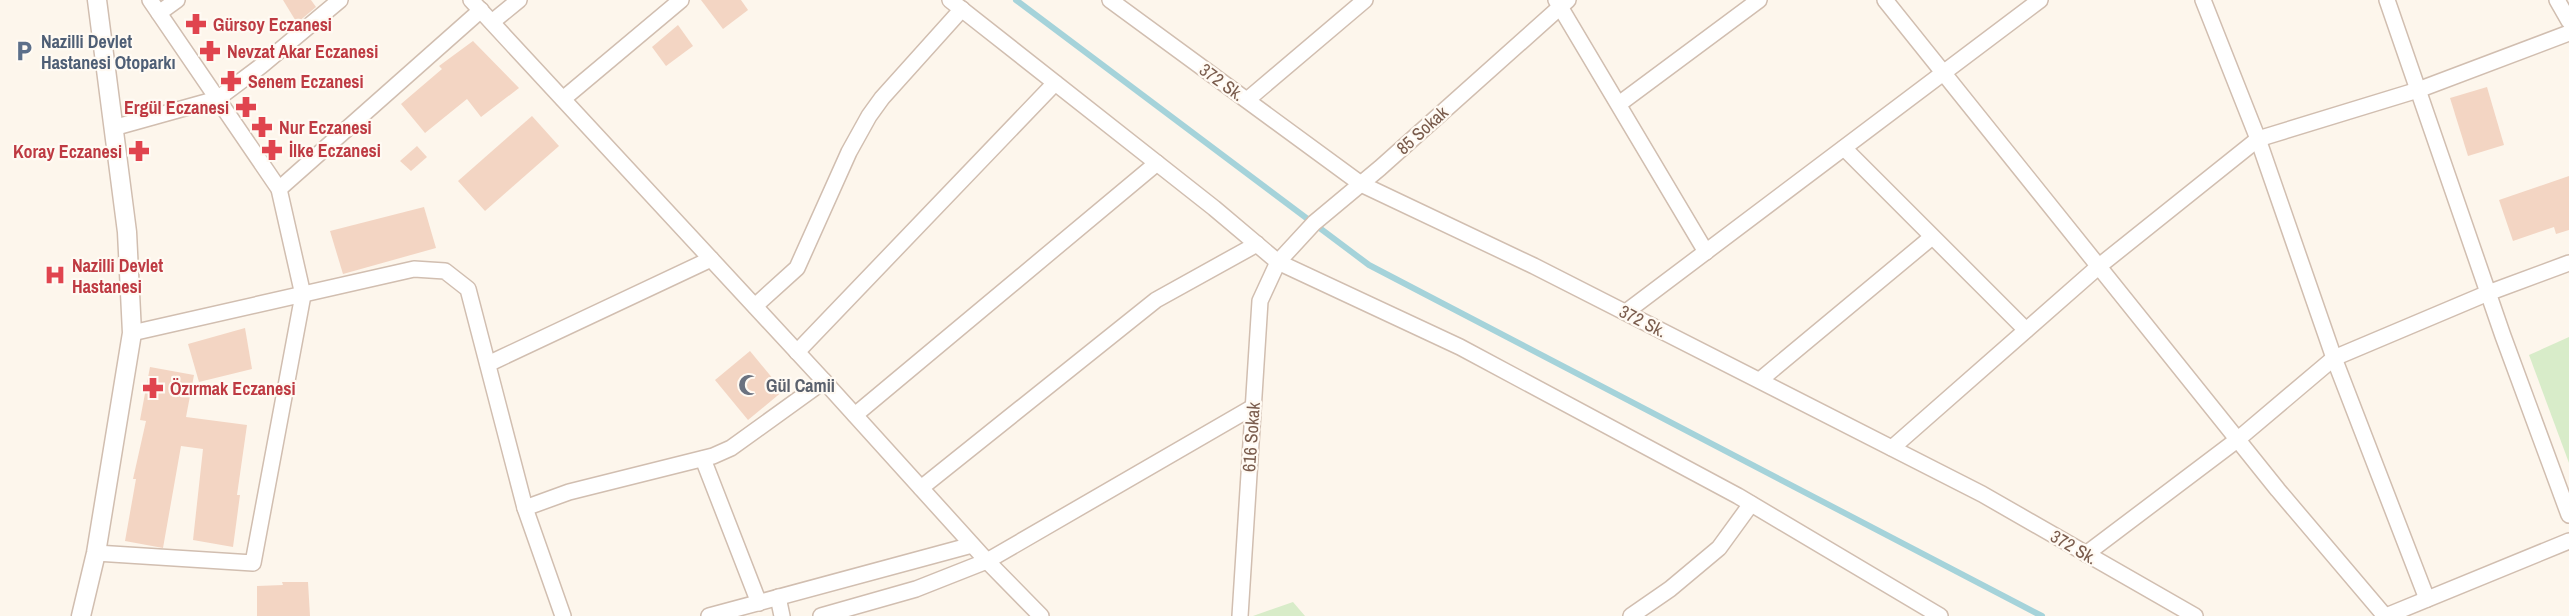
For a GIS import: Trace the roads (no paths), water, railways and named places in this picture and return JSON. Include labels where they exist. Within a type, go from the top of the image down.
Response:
[{"type":"street","points":[[81,616],[96,553],[132,333],[127,232],[97,0]]},
{"type":"street","points":[[96,553],[253,563],[303,295],[279,189],[150,0]]},
{"type":"street","points":[[159,13],[177,0]]},
{"type":"street","points":[[113,128],[217,99],[261,66],[340,0]]},
{"type":"street","points":[[492,22],[519,0]]},
{"type":"street","points":[[563,99],[681,0]]},
{"type":"street","name":"372 Sk.","points":[[1110,0],[1361,184],[1626,312],[1983,494],[2194,616]]},
{"type":"street","points":[[1246,100],[1365,0]]},
{"type":"street","points":[[1618,104],[1759,0]]},
{"type":"street","points":[[1885,0],[2237,440],[2385,616],[2569,541]]},
{"type":"street","points":[[1626,312],[2040,0]]},
{"type":"street","points":[[2202,0],[2258,139],[2334,358],[2427,599]]},
{"type":"street","points":[[2387,0],[2488,293],[2569,515]]},
{"type":"street","points":[[2557,0],[2569,21]]},
{"type":"street","points":[[1562,2],[1618,104],[1706,252]]},
{"type":"street","name":"85 Sokak","points":[[1278,262],[1314,223],[1361,184],[1562,2]]},
{"type":"street","points":[[279,189],[476,5],[798,352],[972,545],[1041,616]]},
{"type":"street","points":[[755,306],[797,268],[849,152],[869,116],[956,5],[1157,163],[1278,262],[1460,347],[1751,504],[1935,615]]},
{"type":"street","points":[[1892,448],[2098,267],[2258,139],[2418,90],[2569,33]]},
{"type":"street","points":[[798,352],[1055,83]]},
{"type":"street","points":[[1844,148],[2026,330]]},
{"type":"street","points":[[855,415],[1157,163]]},
{"type":"street","points":[[1760,380],[1932,237]]},
{"type":"street","points":[[921,488],[1156,300],[1257,244]]},
{"type":"street","points":[[488,364],[711,259]]},
{"type":"street","name":"616 Sokak","points":[[1240,616],[1260,301],[1278,262]]},
{"type":"street","points":[[2086,554],[2237,440],[2334,358],[2488,293],[2569,263]]},
{"type":"street","points":[[132,333],[414,269],[445,271],[468,289],[525,508],[563,616]]},
{"type":"street","points":[[525,508],[569,492],[708,457],[731,448],[824,381]]},
{"type":"street","points":[[822,616],[916,589],[987,561],[1253,407]]},
{"type":"street","points":[[708,457],[759,603]]},
{"type":"street","points":[[1631,616],[1670,590],[1719,548],[1751,504]]},
{"type":"street","points":[[709,616],[972,545]]},
{"type":"street","points":[[778,597],[782,616]]},
{"type":"waterway","points":[[1016,0],[1369,265],[2042,616]]},
{"type":"place","name":"Gürsoy Eczanesi","points":[[196,24]]},
{"type":"place","name":"Nazilli Devlet Hastanesi Otoparkı","points":[[24,51]]},
{"type":"place","name":"Nevzat Akar Eczanesi","points":[[210,51]]},
{"type":"place","name":"Senem Eczanesi","points":[[231,81]]},
{"type":"place","name":"Ergül Eczanesi","points":[[246,107]]},
{"type":"place","name":"Nur Eczanesi","points":[[262,127]]},
{"type":"place","name":"İlke Eczanesi","points":[[272,150]]},
{"type":"place","name":"Koray Eczanesi","points":[[139,151]]},
{"type":"place","name":"Nazilli Devlet Hastanesi","points":[[55,275]]},
{"type":"place","name":"Gül Camii","points":[[749,385]]},
{"type":"place","name":"Özırmak Eczanesi","points":[[153,388]]}]
